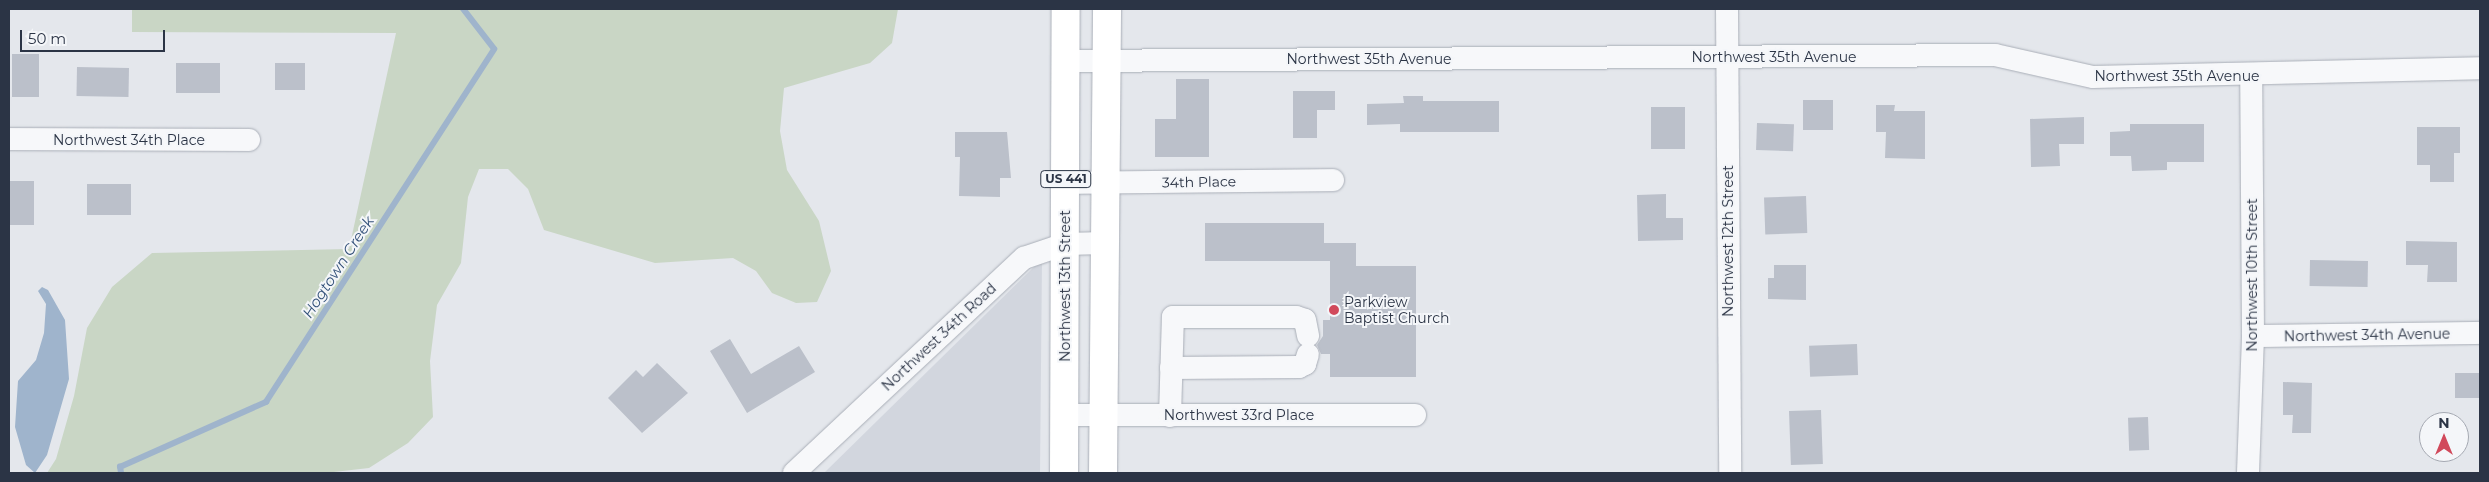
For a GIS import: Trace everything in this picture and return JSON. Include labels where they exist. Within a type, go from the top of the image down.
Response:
[{"type":"main road","name":"Northwest 13th Street","points":[[1064,473],[1066,9]]},
{"type":"main road","name":"US 441","points":[[1103,473],[1107,9]]},
{"type":"street","name":"Northwest 12th Street","points":[[1727,9],[1730,473]]},
{"type":"street","name":"Northwest 35th Avenue","points":[[1066,61],[1995,55],[2093,77],[2252,76],[2480,68]]},
{"type":"street","name":"Northwest 10th Street","points":[[2248,473],[2253,336],[2252,76]]},
{"type":"street","name":"Northwest 34th Place","points":[[9,139],[249,140]]},
{"type":"street","name":"34th Place","points":[[1066,183],[1333,180]]},
{"type":"street","name":"Northwest 34th Road","points":[[794,473],[1024,258],[1065,244],[1105,243]]},
{"type":"street","points":[[1170,416],[1172,317],[1296,317],[1304,320],[1308,345],[1305,364],[1299,367],[1172,368]]},
{"type":"street","name":"Northwest 34th Avenue","points":[[2253,336],[2480,333]]},
{"type":"street","name":"Northwest 33rd Place","points":[[1064,415],[1415,415]]},
{"type":"shaded area","points":[[1042,259],[1040,473],[824,473]]},
{"type":"green space","points":[[132,9],[898,9],[892,43],[870,63],[784,88],[780,131],[787,170],[819,221],[831,271],[817,302],[796,303],[772,293],[756,271],[733,258],[655,263],[544,230],[528,189],[508,169],[479,169],[468,197],[461,263],[437,305],[430,361],[433,417],[408,443],[369,468],[325,473],[47,473],[56,459],[74,396],[87,328],[112,287],[152,253],[349,249],[396,33],[132,32]]},
{"type":"water","points":[[42,287],[48,290],[65,320],[69,379],[47,455],[35,473],[26,465],[15,427],[18,381],[36,360],[44,333],[46,304],[38,291]]},
{"type":"building","points":[[12,54],[39,54],[39,97],[12,97]]},
{"type":"building","points":[[176,63],[220,63],[220,93],[176,93]]},
{"type":"building","points":[[275,63],[305,63],[305,90],[275,90]]},
{"type":"building","points":[[77,67],[129,68],[128,97],[76,96]]},
{"type":"building","points":[[1176,79],[1209,79],[1209,157],[1155,157],[1155,119],[1176,119]]},
{"type":"building","points":[[1293,91],[1335,91],[1335,110],[1317,110],[1317,138],[1293,138]]},
{"type":"building","points":[[1403,96],[1423,96],[1423,101],[1499,101],[1499,132],[1400,132],[1400,124],[1367,125],[1367,104],[1404,103]]},
{"type":"building","points":[[1803,100],[1833,100],[1833,130],[1803,130]]},
{"type":"building","points":[[1876,105],[1895,105],[1894,111],[1925,111],[1925,159],[1885,158],[1886,132],[1876,132]]},
{"type":"building","points":[[1651,107],[1685,107],[1685,149],[1651,149]]},
{"type":"building","points":[[2084,117],[2084,144],[2059,144],[2060,166],[2031,167],[2030,119]]},
{"type":"building","points":[[1757,123],[1794,124],[1793,151],[1756,150]]},
{"type":"building","points":[[2130,124],[2204,124],[2204,162],[2167,162],[2167,170],[2132,171],[2131,156],[2110,156],[2110,132],[2130,131]]},
{"type":"building","points":[[2417,127],[2460,127],[2460,153],[2454,153],[2454,182],[2430,182],[2430,165],[2417,165]]},
{"type":"building","points":[[955,132],[1007,132],[1011,178],[1000,178],[1000,197],[959,196],[960,157],[955,157]]},
{"type":"building","points":[[9,181],[34,181],[34,225],[9,225]]},
{"type":"building","points":[[87,184],[131,184],[131,215],[87,215]]},
{"type":"building","points":[[1666,194],[1666,218],[1683,218],[1683,240],[1638,241],[1637,195]]},
{"type":"building","points":[[1806,196],[1807,233],[1765,234],[1764,197]]},
{"type":"building","points":[[1205,223],[1324,223],[1324,243],[1356,243],[1356,266],[1416,266],[1416,377],[1330,377],[1330,354],[1321,354],[1317,345],[1323,336],[1323,320],[1330,320],[1330,261],[1205,261]]},
{"type":"building","points":[[2406,241],[2457,242],[2457,282],[2427,282],[2428,265],[2406,265]]},
{"type":"building","points":[[2310,260],[2368,261],[2368,287],[2310,286]]},
{"type":"building","points":[[1774,265],[1806,265],[1806,300],[1768,299],[1768,278],[1774,278]]},
{"type":"building","points":[[730,339],[751,374],[799,346],[815,372],[747,413],[710,351]]},
{"type":"building","points":[[1857,344],[1858,375],[1810,377],[1809,346]]},
{"type":"building","points":[[657,363],[688,393],[642,433],[608,398],[636,370],[643,377]]},
{"type":"building","points":[[2455,373],[2480,373],[2480,398],[2455,398]]},
{"type":"building","points":[[2283,382],[2312,383],[2311,433],[2292,433],[2293,415],[2283,415]]},
{"type":"building","points":[[1821,410],[1823,464],[1791,465],[1789,411]]},
{"type":"building","points":[[2148,417],[2149,450],[2129,451],[2128,418]]},
{"type":"waterway","name":"Hogtown Creek","points":[[121,473],[120,467],[266,402],[494,49],[463,9]]},
{"type":"place","name":"Parkview Baptist Church","points":[[1334,310]]}]
